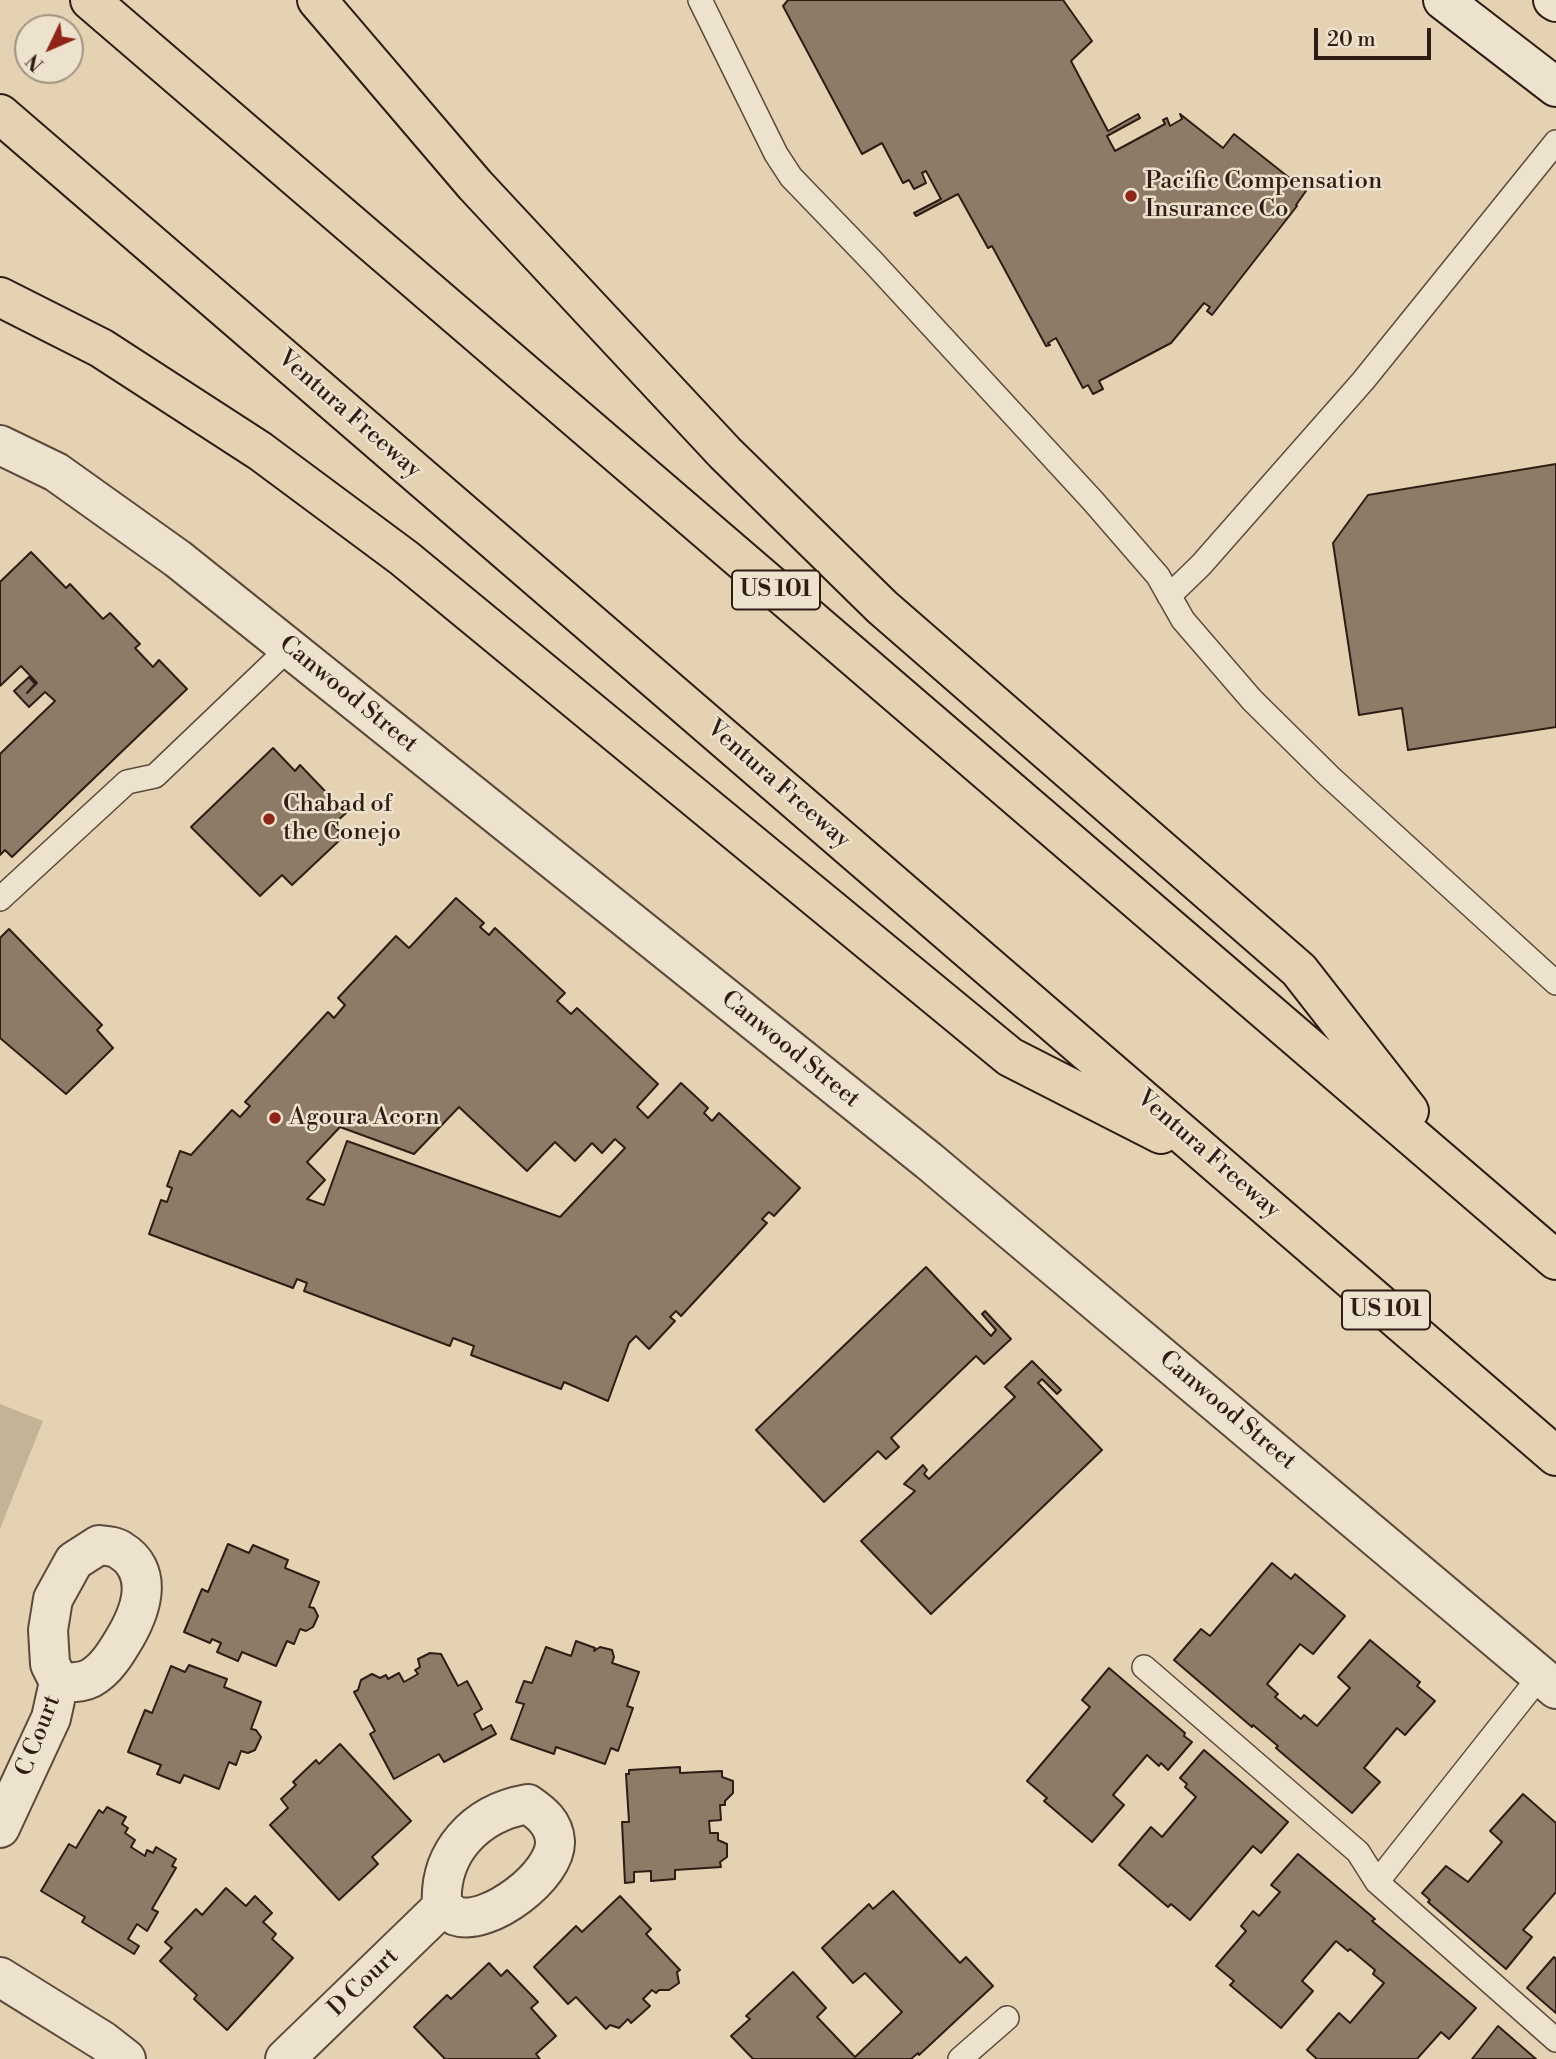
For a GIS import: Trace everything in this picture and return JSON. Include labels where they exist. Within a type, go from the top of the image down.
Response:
[{"type":"highway","name":"US 101","points":[[90,0],[1556,1261]]},
{"type":"highway","points":[[317,0],[475,184],[744,472],[882,607],[1299,970],[1462,1179]]},
{"type":"highway","name":"Ventura Freeway","points":[[0,114],[1556,1456]]},
{"type":"highway","points":[[0,297],[101,348],[260,451],[404,558],[1010,1057],[1216,1163]]},
{"type":"street","points":[[1443,0],[1556,87]]},
{"type":"street","name":"Canwood Street","points":[[0,445],[56,472],[178,559],[929,1161],[1548,1682]]},
{"type":"street","name":"C Court","points":[[0,1828],[51,1718],[59,1682]]},
{"type":"street","name":"D Court","points":[[285,2059],[442,1908]]},
{"type":"street","points":[[0,1977],[103,2041],[126,2059]]},
{"type":"lane","points":[[700,0],[776,154],[792,177],[1093,501],[1158,576],[1183,620],[1252,700],[1330,777],[1556,983]]},
{"type":"lane","points":[[1169,596],[1201,565],[1363,381],[1556,142]]},
{"type":"lane","points":[[0,900],[127,782],[155,776],[289,648]]},
{"type":"lane","points":[[1144,1667],[1358,1852],[1377,1882],[1556,2040]]},
{"type":"lane","points":[[1377,1882],[1548,1682]]},
{"type":"lane","points":[[960,2059],[1007,2018]]},
{"type":"shaded area","points":[[0,1404],[43,1421],[0,1529]]},
{"type":"building","name":"Pacific Compensation Insurance Co","points":[[788,0],[1063,0],[1092,41],[1071,61],[1108,131],[1138,114],[1140,118],[1107,136],[1115,151],[1165,124],[1163,120],[1167,118],[1170,126],[1182,119],[1180,114],[1223,148],[1234,134],[1306,191],[1212,315],[1207,311],[1210,307],[1204,303],[1171,343],[1099,381],[1103,389],[1093,394],[1088,385],[1083,388],[1056,338],[1046,346],[992,246],[988,248],[958,194],[916,216],[914,213],[941,199],[926,171],[922,173],[926,183],[914,189],[909,180],[903,183],[882,143],[862,154],[783,6]]},
{"type":"building","points":[[1556,464],[1556,727],[1408,750],[1402,708],[1359,715],[1333,543],[1368,495]]},
{"type":"building","points":[[31,552],[66,588],[70,584],[103,619],[110,613],[140,644],[135,648],[153,667],[159,660],[187,689],[12,857],[5,850],[0,855],[0,754],[55,701],[45,692],[29,707],[14,691],[29,677],[35,684],[27,693],[37,683],[21,666],[0,686],[0,582]]},
{"type":"building","name":"Chabad of the Conejo","points":[[273,748],[295,771],[300,765],[346,813],[333,825],[344,836],[292,885],[282,875],[260,896],[191,827]]},
{"type":"building","points":[[456,898],[484,923],[480,927],[489,935],[495,928],[565,993],[557,1001],[571,1014],[577,1008],[658,1084],[637,1107],[648,1118],[681,1083],[708,1108],[704,1113],[712,1121],[719,1113],[800,1188],[774,1216],[769,1212],[762,1219],[767,1223],[681,1316],[676,1311],[670,1317],[675,1321],[649,1349],[636,1336],[629,1343],[608,1401],[564,1382],[561,1389],[471,1355],[474,1346],[453,1338],[450,1346],[304,1291],[307,1283],[297,1279],[293,1288],[149,1234],[161,1200],[167,1202],[172,1188],[167,1186],[180,1151],[191,1155],[232,1110],[240,1117],[250,1106],[245,1102],[328,1012],[334,1018],[345,1005],[338,998],[396,936],[409,948]],"holes":[[[459,1107],[527,1171],[555,1142],[575,1161],[592,1143],[602,1153],[615,1139],[625,1148],[560,1217],[347,1141],[324,1205],[307,1199],[325,1180],[307,1162],[340,1127],[414,1154]]]},
{"type":"building","points":[[9,929],[102,1025],[97,1030],[113,1048],[66,1094],[0,1038],[0,938]]},
{"type":"building","points":[[926,1267],[991,1336],[996,1330],[982,1314],[985,1311],[1011,1339],[984,1364],[976,1356],[891,1438],[899,1447],[886,1459],[878,1451],[824,1502],[756,1430]]},
{"type":"building","points":[[1032,1361],[1061,1390],[1057,1394],[1042,1379],[1038,1383],[1102,1450],[931,1614],[861,1541],[915,1491],[904,1484],[923,1465],[927,1470],[924,1474],[929,1479],[1015,1397],[1005,1387]]},
{"type":"building","points":[[228,1544],[249,1553],[253,1545],[288,1560],[285,1568],[319,1582],[309,1607],[314,1608],[318,1616],[313,1627],[306,1631],[300,1629],[294,1644],[287,1641],[276,1666],[242,1652],[238,1661],[217,1652],[221,1643],[212,1639],[210,1643],[184,1632],[202,1589],[208,1592]]},
{"type":"building","points":[[1272,1563],[1291,1579],[1295,1574],[1345,1616],[1313,1654],[1300,1644],[1267,1684],[1278,1694],[1275,1697],[1301,1719],[1304,1715],[1317,1726],[1350,1688],[1338,1677],[1370,1640],[1420,1682],[1417,1686],[1435,1701],[1405,1735],[1397,1728],[1364,1768],[1380,1782],[1352,1813],[1276,1748],[1278,1746],[1174,1660],[1201,1629],[1210,1636]]},
{"type":"building","points":[[576,1641],[595,1648],[594,1651],[600,1647],[612,1650],[612,1663],[639,1672],[627,1706],[633,1708],[618,1751],[611,1748],[605,1764],[556,1747],[554,1754],[511,1739],[524,1704],[516,1702],[524,1681],[532,1683],[546,1647],[571,1656]]},
{"type":"building","points":[[430,1653],[441,1654],[458,1686],[467,1681],[482,1709],[474,1714],[482,1730],[491,1725],[496,1734],[444,1762],[439,1754],[394,1779],[370,1734],[375,1731],[354,1692],[358,1690],[361,1680],[372,1674],[380,1678],[386,1675],[388,1679],[399,1673],[404,1682],[418,1674],[415,1670],[420,1667],[418,1659]]},
{"type":"building","points":[[189,1665],[227,1679],[224,1687],[261,1702],[251,1729],[256,1730],[261,1737],[255,1750],[248,1753],[241,1751],[236,1765],[229,1762],[219,1789],[184,1775],[180,1783],[157,1774],[161,1765],[128,1752],[145,1710],[152,1713],[171,1666],[185,1672]]},
{"type":"building","points":[[1109,1668],[1192,1742],[1168,1770],[1147,1755],[1113,1795],[1124,1805],[1092,1842],[1044,1801],[1047,1798],[1027,1781],[1090,1707],[1082,1700]]},
{"type":"building","points":[[340,1744],[411,1821],[372,1857],[378,1864],[339,1900],[270,1825],[288,1808],[281,1799],[296,1785],[293,1782],[316,1760],[319,1764]]},
{"type":"building","points":[[1204,1750],[1288,1822],[1261,1853],[1253,1846],[1190,1920],[1171,1904],[1168,1907],[1119,1865],[1151,1827],[1162,1837],[1196,1797],[1180,1778]]},
{"type":"building","points":[[680,1767],[680,1773],[722,1771],[722,1777],[733,1781],[733,1793],[725,1801],[725,1805],[720,1805],[721,1820],[709,1821],[710,1833],[718,1833],[718,1840],[727,1844],[727,1857],[720,1862],[721,1867],[675,1870],[675,1879],[651,1881],[651,1871],[634,1872],[634,1882],[625,1883],[622,1822],[629,1822],[626,1774],[629,1774],[629,1770]]},
{"type":"building","points":[[1523,1794],[1556,1823],[1556,1892],[1523,1930],[1532,1937],[1506,1969],[1428,1902],[1430,1900],[1422,1893],[1446,1866],[1468,1882],[1502,1842],[1490,1831]]},
{"type":"building","points":[[107,1807],[126,1817],[122,1824],[128,1828],[125,1833],[135,1840],[131,1847],[145,1856],[147,1850],[153,1853],[156,1847],[176,1859],[172,1866],[176,1868],[152,1909],[158,1912],[147,1931],[137,1924],[128,1939],[139,1946],[134,1954],[82,1922],[85,1917],[41,1891],[69,1844],[76,1848],[99,1810],[103,1813]]},
{"type":"building","points":[[1298,1854],[1375,1919],[1372,1921],[1476,2008],[1449,2039],[1441,2032],[1417,2059],[1317,2059],[1307,2050],[1339,2013],[1350,2023],[1384,1983],[1373,1974],[1375,1970],[1336,1941],[1302,1981],[1313,1991],[1281,2028],[1230,1985],[1234,1981],[1216,1966],[1246,1931],[1241,1926],[1253,1911],[1259,1916],[1280,1892],[1271,1885]]},
{"type":"building","points":[[226,1888],[246,1906],[255,1896],[272,1913],[263,1922],[276,1934],[272,1939],[293,1958],[227,2030],[194,1999],[197,1995],[160,1961],[172,1948],[165,1942],[196,1909],[202,1915]]},
{"type":"building","points":[[893,1891],[960,1963],[966,1957],[993,1986],[919,2055],[918,2053],[911,2059],[753,2059],[731,2036],[750,2019],[746,2016],[793,1972],[826,2008],[817,2017],[855,2057],[902,2012],[865,1973],[853,1983],[822,1948],[869,1904],[873,1909]]},
{"type":"building","points":[[620,1896],[651,1929],[646,1934],[680,1970],[677,1972],[679,1983],[669,1990],[659,1990],[656,1993],[652,1990],[643,1999],[650,2006],[631,2023],[628,2019],[619,2028],[610,2025],[606,2029],[576,1997],[568,2004],[534,1967],[576,1926],[582,1932]]},
{"type":"building","points":[[1554,1957],[1556,1959],[1556,2013],[1527,1988]]},
{"type":"building","points":[[489,1963],[501,1976],[507,1970],[538,2002],[531,2008],[556,2036],[536,2054],[540,2059],[445,2059],[414,2027],[447,1995],[451,1999]]},
{"type":"building","points":[[1498,2026],[1536,2059],[1472,2059]]},
{"type":"place","name":"Pacific Compensation Insurance Co","points":[[1131,196]]},
{"type":"place","name":"Chabad of the Conejo","points":[[269,819]]},
{"type":"place","name":"Agoura Acorn","points":[[275,1118]]}]
